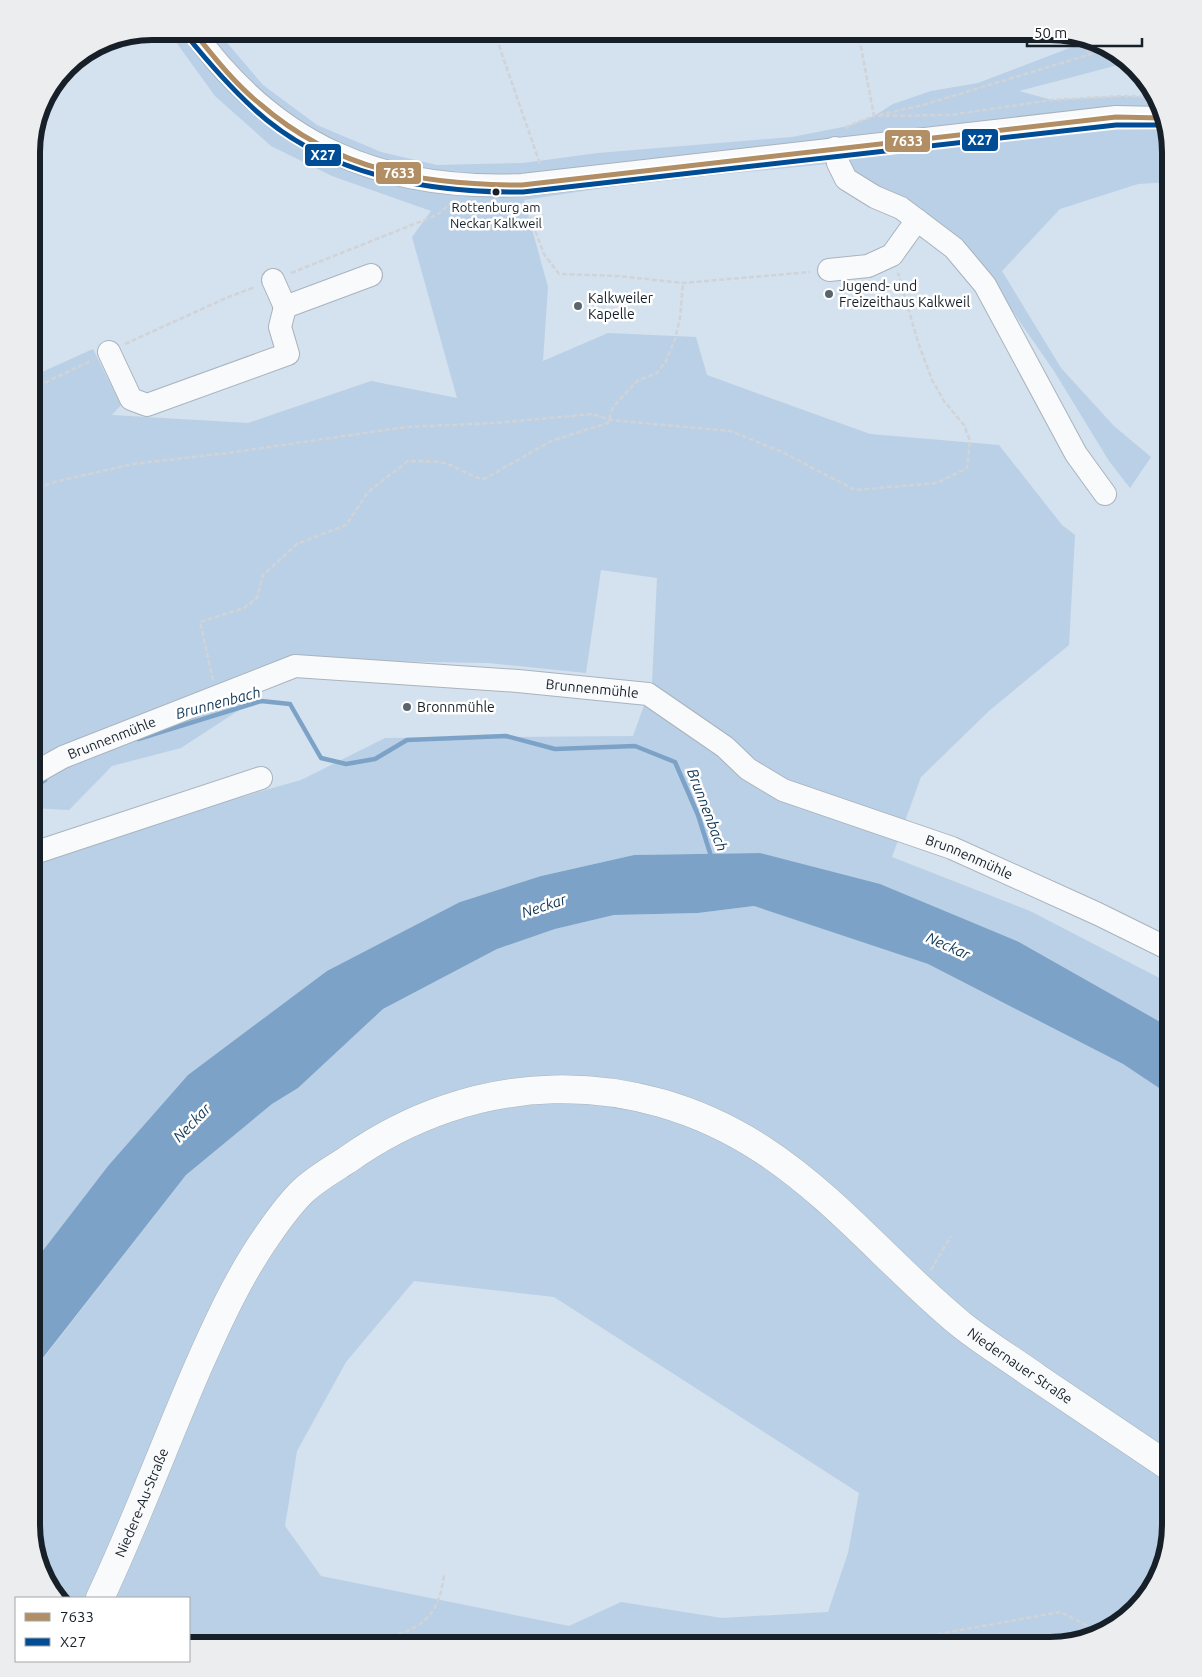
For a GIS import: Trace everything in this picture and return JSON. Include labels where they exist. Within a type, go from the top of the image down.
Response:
[{"type":"main road","name":"Niedere-Au-Straße","points":[[100,1597],[218,1321],[267,1236],[304,1190],[377,1138],[419,1118],[479,1098],[555,1089],[632,1096],[696,1114],[732,1131],[802,1179],[880,1250]]},
{"type":"main road","name":"Niedernauer Straße","points":[[880,1250],[917,1286],[966,1328],[1162,1462]]},
{"type":"street","points":[[200,40],[245,94],[304,138],[357,164],[404,176],[460,184],[527,176],[835,148],[1116,117],[1156,118]]},
{"type":"street","points":[[835,148],[838,163],[846,179],[874,197],[901,208],[954,248],[985,285],[1076,454],[1105,494]]},
{"type":"street","points":[[829,270],[868,266],[892,255],[916,220]]},
{"type":"street","points":[[285,307],[371,275]]},
{"type":"street","points":[[109,352],[131,398],[147,405],[288,354],[280,327],[285,307],[273,280]]},
{"type":"street","name":"Brunnenmühle","points":[[40,770],[63,757],[295,666],[518,681],[648,694],[725,747],[748,768],[783,790],[952,848],[1098,914],[1162,946]]},
{"type":"street","points":[[40,851],[261,778]]},
{"type":"path","points":[[497,40],[541,167],[527,176],[524,199],[544,254],[559,274],[683,283],[829,270]]},
{"type":"path","points":[[860,40],[874,116]]},
{"type":"path","points":[[1087,46],[1088,55]]},
{"type":"path","points":[[835,148],[848,126],[874,116],[923,105],[1099,52]]},
{"type":"path","points":[[874,116],[950,115],[1060,99],[1147,97]]},
{"type":"path","points":[[40,385],[226,298],[437,215],[455,199],[460,184]]},
{"type":"path","points":[[40,488],[54,482],[133,464],[228,453],[406,428],[495,423],[593,414],[610,420],[730,431],[782,452],[855,490],[937,483],[959,474],[967,468],[970,441],[964,425],[944,401],[932,380],[918,342],[892,255]]},
{"type":"path","points":[[216,696],[200,622],[244,608],[257,598],[263,575],[276,562],[296,544],[346,525],[368,492],[408,461],[444,463],[460,468],[474,477],[484,479],[551,441],[580,430],[603,426],[610,420],[612,409],[638,381],[657,373],[666,361],[678,325],[683,283]]},
{"type":"path","points":[[917,1286],[933,1267],[952,1236]]},
{"type":"path","points":[[392,1637],[409,1632],[428,1620],[442,1592],[444,1576]]},
{"type":"path","points":[[921,1637],[1061,1612],[1092,1628]]},
{"type":"shaded area","points":[[175,40],[225,40],[263,85],[317,125],[381,152],[437,165],[523,163],[598,153],[792,137],[848,126],[874,116],[893,104],[931,91],[978,83],[1080,44],[1106,55],[1120,65],[1019,91],[1052,100],[1123,96],[1147,97],[1158,123],[1161,138],[1162,183],[1138,184],[1060,209],[1002,271],[1061,368],[1114,426],[1151,457],[1130,488],[1109,461],[1054,371],[975,257],[838,163],[636,183],[524,200],[548,287],[543,361],[608,333],[696,337],[707,375],[870,434],[999,445],[1062,525],[1075,535],[1069,645],[990,710],[921,777],[892,857],[1030,911],[1162,979],[1162,1023],[1019,942],[760,853],[634,855],[541,876],[460,902],[108,1166],[40,1254],[40,860],[64,847],[301,780],[385,738],[633,736],[652,683],[657,578],[601,570],[586,673],[488,663],[317,660],[257,689],[253,701],[181,748],[112,766],[69,810],[40,808],[40,373],[93,349],[121,405],[112,415],[248,423],[371,381],[457,398],[412,237],[431,211],[332,176],[271,146],[215,96]]},
{"type":"shaded area","points":[[754,906],[928,964],[1123,1064],[1162,1090],[1162,1525],[1158,1554],[1147,1581],[1139,1593],[1118,1614],[1106,1622],[1079,1633],[1050,1637],[190,1637],[190,1597],[66,1597],[55,1581],[49,1568],[41,1539],[40,1362],[186,1175],[272,1104],[298,1088],[383,1009],[497,949],[555,929],[614,915],[698,913]],"holes":[[[414,1281],[554,1297],[859,1493],[848,1553],[828,1612],[722,1618],[621,1602],[569,1626],[321,1576],[285,1526],[297,1451],[346,1362]]]},
{"type":"water","name":"Neckar","points":[[760,853],[880,884],[1019,942],[1162,1023],[1162,1090],[1123,1064],[928,964],[754,906],[698,913],[614,915],[555,929],[497,949],[383,1009],[298,1088],[272,1104],[186,1175],[40,1362],[40,1254],[108,1166],[188,1075],[327,971],[460,902],[541,876],[634,855]]},
{"type":"waterway","name":"Brunnenbach","points":[[138,739],[261,701],[290,704],[321,758],[346,764],[375,759],[407,740],[506,736],[555,749],[635,746],[675,762],[698,815],[711,856]]},
{"type":"waterway","name":"Brunnenbach","points":[[40,783],[45,780]]},
{"type":"transit line","name":"X27","points":[[190,40],[219,74],[254,109],[283,132],[313,150],[346,165],[380,176],[415,184],[451,189],[523,192],[1116,125],[1158,125]]},
{"type":"transit line","name":"7633","points":[[201,40],[225,69],[260,104],[289,127],[320,145],[351,159],[383,170],[450,182],[522,185],[1116,117],[1156,118]]},
{"type":"place","name":"Rottenburg am Neckar Kalkweil","points":[[496,192]]},
{"type":"place","name":"Jugend- und Freizeithaus Kalkweil","points":[[829,294]]},
{"type":"place","name":"Kalkweiler Kapelle","points":[[578,306]]},
{"type":"place","name":"Bronnmühle","points":[[407,707]]}]
